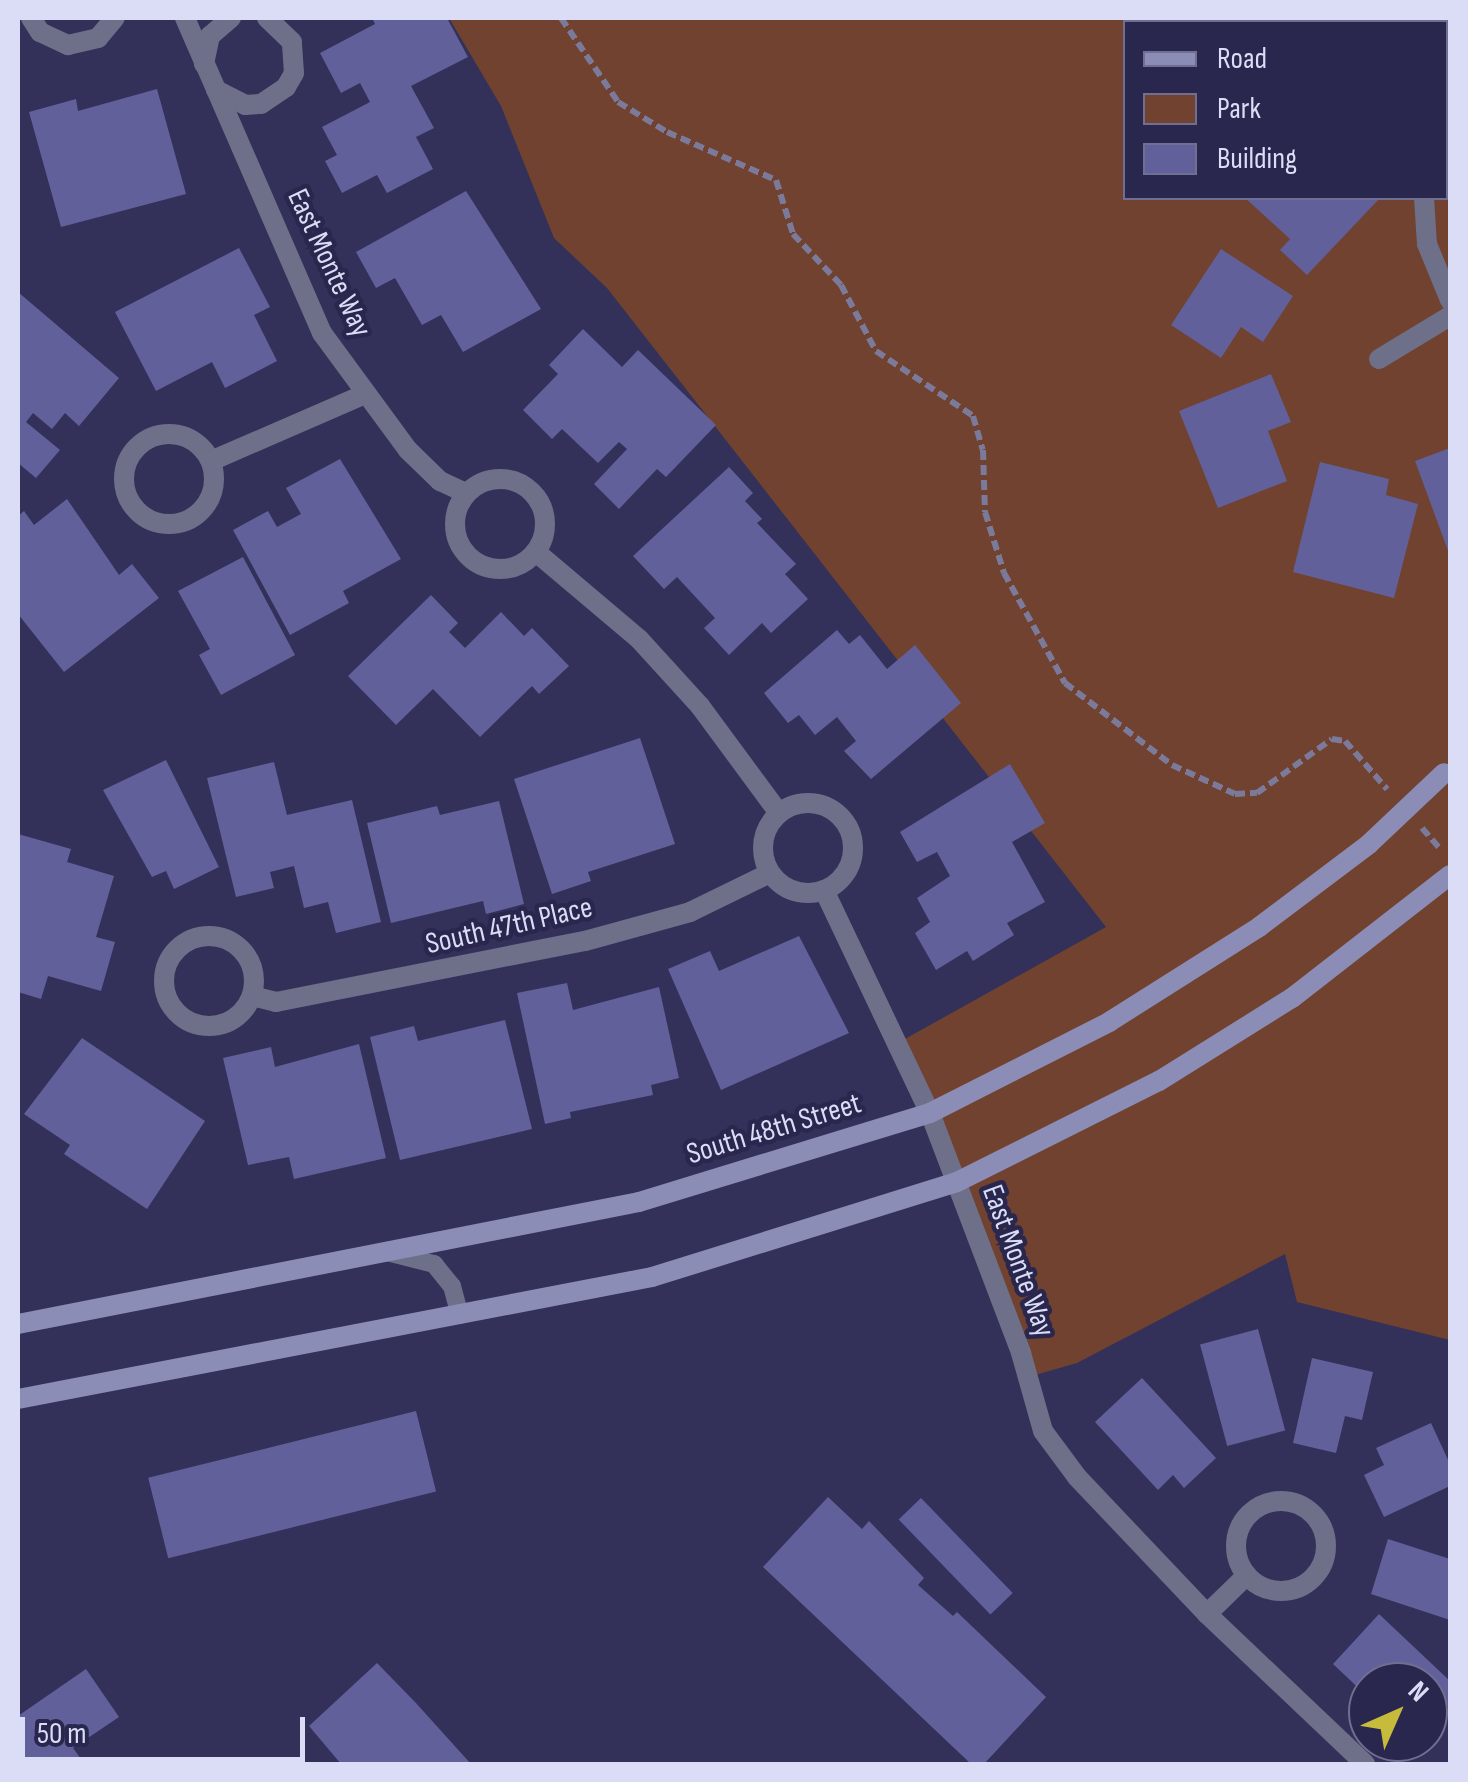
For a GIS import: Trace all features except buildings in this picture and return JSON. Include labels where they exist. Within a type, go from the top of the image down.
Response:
[{"type":"main road","name":"South 48th Street","points":[[18,1324],[639,1202],[930,1113],[1109,1022],[1260,927],[1369,844],[1447,769]]},
{"type":"main road","points":[[18,1399],[652,1276],[956,1182],[1159,1081],[1292,998],[1424,900],[1450,875]]},
{"type":"street","points":[[31,18],[40,32],[68,45],[98,38],[114,18]]},
{"type":"street","name":"East Monte Way","points":[[185,18],[322,334],[363,395],[440,481],[466,493]]},
{"type":"street","points":[[231,18],[205,50],[208,78],[217,92],[245,105],[261,104],[286,86],[294,72],[292,42],[267,18]]},
{"type":"street","points":[[1424,200],[1427,244],[1449,292]]},
{"type":"street","points":[[1379,359],[1450,316]]},
{"type":"street","points":[[211,461],[363,395]]},
{"type":"street","points":[[150,437],[192,440],[211,461],[213,492],[194,518],[164,524],[149,520],[127,498],[124,469],[150,437]]},
{"type":"street","points":[[493,478],[523,484],[543,508],[544,539],[536,552],[512,568],[470,558],[456,534],[466,493],[493,478]]},
{"type":"street","points":[[536,552],[639,639],[700,706],[778,813]]},
{"type":"street","points":[[805,802],[843,819],[852,860],[824,890],[794,892],[770,873],[764,834],[778,813],[805,802]]},
{"type":"street","name":"South 47th Place","points":[[252,996],[276,1002],[585,941],[690,912],[770,873]]},
{"type":"street","name":"East Monte Way","points":[[824,890],[930,1113],[1043,1431],[1077,1478],[1208,1614],[1365,1764]]},
{"type":"street","points":[[226,938],[247,956],[252,996],[220,1025],[192,1023],[170,1005],[167,962],[185,942],[226,938]]},
{"type":"street","points":[[1283,1500],[1318,1521],[1326,1550],[1314,1577],[1273,1591],[1246,1576],[1236,1539],[1257,1507],[1283,1500]]},
{"type":"street","points":[[1208,1614],[1246,1576]]},
{"type":"lane","points":[[387,1252],[434,1264],[452,1286],[460,1315]]},
{"type":"path","points":[[561,18],[618,102],[667,132],[776,180],[792,234],[841,285],[876,351],[973,416],[983,450],[985,512],[1004,572],[1066,684],[1172,766],[1235,794],[1257,793],[1332,739],[1345,741],[1362,760]]},
{"type":"green space","points":[[449,18],[1450,18],[1450,1340],[1297,1302],[1285,1254],[1077,1363],[1028,1377],[896,1044],[1106,927],[607,288],[554,238],[501,106]]}]
